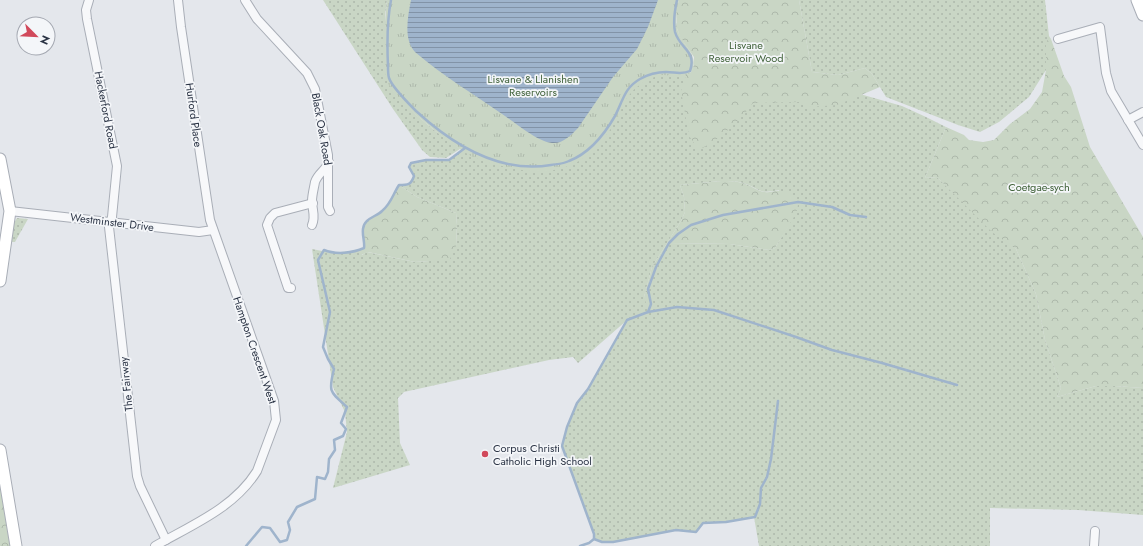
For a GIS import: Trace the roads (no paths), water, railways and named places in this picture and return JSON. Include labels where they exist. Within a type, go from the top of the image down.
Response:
[{"type":"street","name":"Hackerford Road","points":[[89,0],[86,10],[87,19],[117,166],[111,222]]},
{"type":"street","name":"Hurford Place","points":[[178,0],[208,212],[213,230]]},
{"type":"street","name":"Black Oak Road","points":[[245,0],[257,19],[307,73],[315,89],[329,161],[328,208],[330,211]]},
{"type":"street","points":[[1137,0],[1143,15]]},
{"type":"street","points":[[1058,39],[1100,27],[1106,73],[1112,91],[1143,144]]},
{"type":"street","points":[[1128,120],[1143,112]]},
{"type":"street","points":[[0,159],[10,211],[0,281]]},
{"type":"street","points":[[312,225],[315,218],[312,203],[317,177],[328,165],[329,161]]},
{"type":"street","points":[[292,288],[288,288],[268,225],[270,218],[275,213],[312,203]]},
{"type":"street","name":"Westminster Drive","points":[[10,211],[199,232],[213,230]]},
{"type":"street","name":"The Fairway","points":[[111,222],[109,226],[137,476],[140,486],[166,540]]},
{"type":"street","name":"Hampton Crescent West","points":[[155,546],[228,504],[254,477],[276,420],[274,401],[213,230]]},
{"type":"street","points":[[0,450],[16,546]]},
{"type":"street","points":[[1094,546],[1095,531]]},
{"type":"water","points":[[411,0],[658,0],[648,27],[637,49],[613,77],[578,128],[563,141],[552,143],[546,142],[528,132],[448,77],[415,52],[409,41],[407,27]]},
{"type":"waterway","points":[[391,0],[387,50],[388,72],[389,78],[397,91],[430,123],[461,145],[495,161],[532,167],[564,163],[577,158],[584,153],[596,143],[611,123],[624,95],[630,86],[640,79],[649,75],[666,72],[681,73],[690,71],[692,64],[690,54],[677,38],[674,28],[677,0]]},
{"type":"waterway","points":[[246,546],[262,527],[270,528],[280,542],[287,540],[290,530],[288,522],[297,507],[315,499],[317,477],[325,479],[328,472],[329,459],[335,450],[334,440],[343,436],[346,429],[341,423],[347,407],[332,391],[331,383],[334,369],[323,347],[330,312],[318,260],[324,250],[329,252],[344,253],[364,248],[364,225],[368,220],[380,213],[385,208],[399,185],[407,185],[412,181],[414,176],[409,167],[411,163],[426,160],[449,160],[465,148]]},
{"type":"waterway","points":[[648,312],[651,304],[648,289],[656,267],[669,243],[678,234],[691,225],[723,215],[798,202],[832,207],[850,215],[866,217]]},
{"type":"waterway","points":[[580,546],[589,543],[594,539],[594,534],[562,446],[567,427],[577,403],[588,389],[627,320],[648,312],[677,307],[714,310],[832,350],[957,385]]},
{"type":"waterway","points":[[594,539],[602,542],[613,542],[676,530],[696,532],[703,523],[726,522],[755,517],[760,504],[761,488],[767,477],[771,459],[778,401]]},
{"type":"place","name":"Corpus Christi Catholic High School","points":[[485,454]]},
{"type":"park label","name":"Lisvane Reservoir Wood","points":[[746,51]]},
{"type":"park label","name":"Lisvane & Llanishen Reservoirs","points":[[533,85]]},
{"type":"park label","name":"Coetgae-sych","points":[[1039,187]]}]
